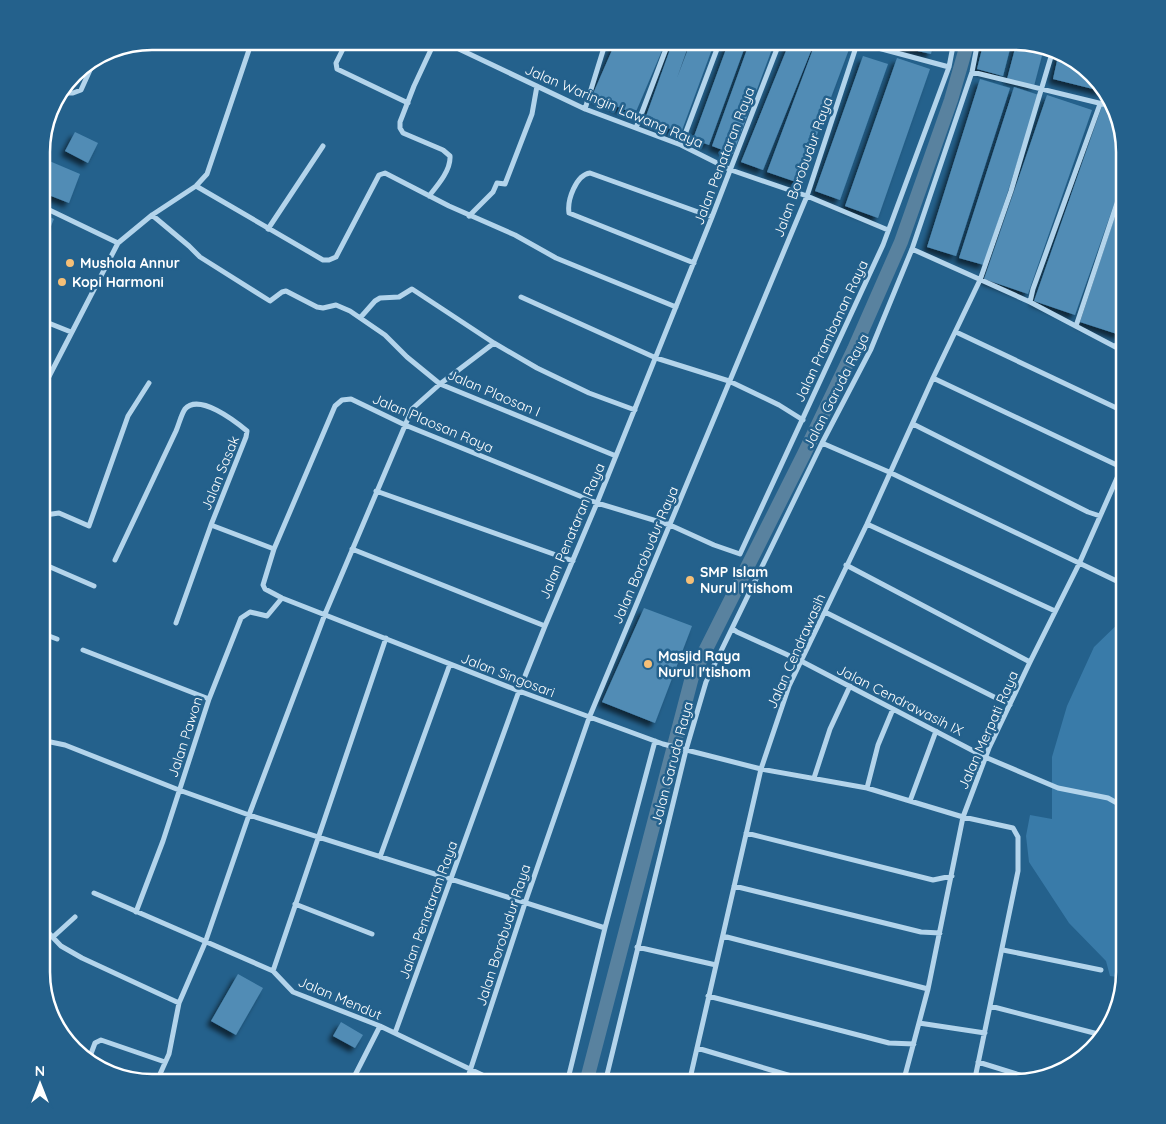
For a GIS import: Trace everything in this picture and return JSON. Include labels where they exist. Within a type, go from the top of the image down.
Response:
[{"type":"street","points":[[50,374],[118,243],[152,215],[196,186],[207,174],[249,50]]},
{"type":"street","points":[[343,50],[336,62],[337,69],[408,103]]},
{"type":"street","points":[[429,196],[449,165],[450,156],[443,150],[403,133],[400,128],[400,122],[431,50]]},
{"type":"street","name":"Jalan Waringin Lawang Raya","points":[[461,50],[584,109],[681,145],[731,170],[807,196],[888,230]]},
{"type":"street","points":[[584,109],[603,50]]},
{"type":"street","points":[[636,128],[666,50]]},
{"type":"street","points":[[681,145],[717,50]]},
{"type":"street","name":"Jalan Penataran Raya","points":[[395,1033],[544,626],[656,358],[777,50]]},
{"type":"street","name":"Jalan Borobudur Raya","points":[[469,1074],[525,902],[589,718],[807,196],[853,50]]},
{"type":"street","points":[[886,50],[949,67]]},
{"type":"street","name":"Jalan Prambanan Raya","points":[[670,525],[714,545],[740,554],[883,245],[949,67],[952,50]]},
{"type":"street","name":"Jalan Garuda Raya","points":[[607,1074],[686,750],[706,682],[822,443],[871,349],[912,249],[972,72],[976,50]]},
{"type":"street","name":"Jalan Cendrawasih","points":[[691,1074],[761,769],[789,686],[867,524],[889,472],[980,280],[1011,191],[1051,57]]},
{"type":"street","points":[[69,93],[81,90],[89,72]]},
{"type":"street","points":[[972,72],[1104,105]]},
{"type":"street","points":[[469,216],[493,192],[497,183],[505,184],[532,114],[537,86]]},
{"type":"street","points":[[1030,302],[1033,289],[1100,104]]},
{"type":"street","points":[[268,229],[323,146]]},
{"type":"street","points":[[196,186],[323,260],[329,260],[336,257],[379,175],[385,173],[469,216],[516,235],[556,258],[676,307]]},
{"type":"street","points":[[694,263],[569,212],[569,203],[579,178],[584,174],[590,174],[712,217]]},
{"type":"street","points":[[1076,326],[1116,206]]},
{"type":"street","points":[[50,210],[118,243]]},
{"type":"street","name":"Jalan Plaosan I","points":[[152,215],[200,257],[270,301],[286,291],[317,307],[323,308],[336,305],[385,334],[407,357],[440,384],[616,456]]},
{"type":"street","points":[[912,249],[1030,302],[1116,347]]},
{"type":"street","points":[[360,318],[380,298],[399,297],[412,289],[494,343],[537,368],[589,393],[635,410]]},
{"type":"street","points":[[521,297],[656,358],[730,381],[779,405],[803,420]]},
{"type":"street","points":[[50,323],[71,332]]},
{"type":"street","points":[[956,332],[1116,408]]},
{"type":"street","points":[[160,1074],[169,1054],[179,1003],[205,943],[249,815],[325,614],[412,409],[440,384],[494,343]]},
{"type":"street","points":[[933,378],[1116,465]]},
{"type":"street","points":[[50,514],[59,513],[89,526],[128,416],[149,383]]},
{"type":"street","name":"Jalan Plaosan Raya","points":[[274,549],[335,406],[342,400],[351,399],[405,425],[597,503],[670,525]]},
{"type":"street","name":"Jalan Sasak","points":[[115,560],[176,431],[184,410],[189,406],[197,404],[214,409],[237,422],[247,431],[211,525],[274,549]]},
{"type":"street","points":[[913,424],[1088,512],[1100,516]]},
{"type":"street","points":[[822,443],[889,472],[1116,581]]},
{"type":"street","name":"Jalan Merpati Raya","points":[[906,1074],[928,989],[963,817],[985,757],[1079,564],[1116,479]]},
{"type":"street","points":[[376,490],[572,562]]},
{"type":"street","points":[[867,524],[1055,611]]},
{"type":"street","points":[[176,624],[211,525]]},
{"type":"street","points":[[274,549],[263,585],[266,589],[282,598],[325,614]]},
{"type":"street","points":[[352,549],[544,626]]},
{"type":"street","points":[[846,565],[1030,662]]},
{"type":"street","points":[[50,567],[94,586]]},
{"type":"street","name":"Jalan Pawon","points":[[136,912],[163,841],[209,699],[242,618],[250,612],[266,616],[282,598]]},
{"type":"street","points":[[825,612],[1010,705]]},
{"type":"street","name":"Jalan Singosari","points":[[325,614],[589,718],[663,744],[761,769],[867,788],[963,817],[1013,828],[1018,837],[1018,871],[976,1074]]},
{"type":"street","name":"Jalan Cendrawasih IX","points":[[733,629],[801,661],[985,757],[1058,788],[1108,798],[1116,803]]},
{"type":"street","points":[[50,636],[57,639]]},
{"type":"street","points":[[272,971],[386,638]]},
{"type":"street","points":[[83,650],[209,699]]},
{"type":"street","points":[[380,857],[450,664]]},
{"type":"street","points":[[814,778],[830,730],[850,686]]},
{"type":"street","points":[[867,788],[878,745],[893,709]]},
{"type":"street","points":[[910,801],[936,731]]},
{"type":"street","points":[[569,1074],[605,928],[655,740]]},
{"type":"street","points":[[50,742],[65,745],[179,790],[249,815],[605,928]]},
{"type":"street","points":[[746,833],[933,880],[952,876]]},
{"type":"street","points":[[734,886],[921,932],[940,933]]},
{"type":"street","name":"Jalan Mendut","points":[[94,893],[272,971],[293,992],[380,1026],[479,1074]]},
{"type":"street","points":[[295,904],[372,934]]},
{"type":"street","points":[[53,937],[74,917]]},
{"type":"street","points":[[50,934],[61,946],[82,958],[179,1003]]},
{"type":"street","points":[[723,936],[928,989]]},
{"type":"street","points":[[637,947],[716,965]]},
{"type":"street","points":[[1002,950],[1101,970]]},
{"type":"street","points":[[708,996],[889,1043],[914,1044]]},
{"type":"street","points":[[990,1006],[1095,1033]]},
{"type":"street","points":[[919,1023],[985,1033]]},
{"type":"street","points":[[356,1074],[380,1026]]},
{"type":"street","points":[[91,1054],[95,1043],[101,1040],[165,1062]]},
{"type":"street","points":[[697,1048],[785,1074]]},
{"type":"street","points":[[978,1062],[1016,1074]]},
{"type":"shaded area","points":[[1116,626],[1116,977],[1110,976],[1106,961],[1069,923],[1029,862],[1026,836],[1030,815],[1052,819],[1052,757],[1067,706],[1094,647]]},
{"type":"building","points":[[612,50],[662,50],[635,114],[592,96]]},
{"type":"building","points":[[670,50],[687,50],[677,78],[688,50],[712,50],[681,133],[645,119]]},
{"type":"building","points":[[726,50],[744,50],[709,145],[693,139]]},
{"type":"building","points":[[747,50],[772,50],[733,154],[712,146]]},
{"type":"building","points":[[786,50],[811,50],[763,170],[741,162]]},
{"type":"building","points":[[813,50],[849,50],[799,183],[767,172]]},
{"type":"building","points":[[913,50],[932,50],[931,54]]},
{"type":"building","points":[[982,50],[1010,50],[1003,76],[977,69]]},
{"type":"building","points":[[1015,50],[1042,54],[1034,86],[1007,79]]},
{"type":"building","points":[[863,56],[888,64],[840,200],[815,191]]},
{"type":"building","points":[[897,58],[930,69],[878,218],[845,206]]},
{"type":"building","points":[[1057,60],[1076,71],[1094,89],[1053,79]]},
{"type":"building","points":[[980,79],[1010,88],[956,256],[927,247]]},
{"type":"building","points":[[1014,87],[1039,95],[984,265],[959,258]]},
{"type":"building","points":[[1047,95],[1092,110],[1028,294],[984,279]]},
{"type":"building","points":[[1102,106],[1105,107],[1111,119],[1115,139],[1116,199],[1075,315],[1034,301]]},
{"type":"building","points":[[75,132],[98,143],[88,163],[65,151]]},
{"type":"building","points":[[50,161],[80,174],[69,203],[50,196]]},
{"type":"building","points":[[1116,213],[1116,334],[1080,322]]},
{"type":"building","points":[[50,217],[54,219],[50,228]]},
{"type":"building","name":"Masjid Raya Nurul I'tishom","points":[[644,608],[692,626],[655,723],[602,702]]},
{"type":"building","points":[[238,974],[263,988],[236,1035],[211,1021]]},
{"type":"building","points":[[341,1022],[363,1035],[355,1048],[333,1036]]},
{"type":"waterway","points":[[588,1074],[692,677],[804,454],[854,349],[901,242],[951,100],[965,50]]},
{"type":"place","name":"Mushola Annur","points":[[70,263]]},
{"type":"place","name":"Kopi Harmoni","points":[[62,282]]},
{"type":"place","name":"SMP Islam Nurul I'tishom","points":[[690,580]]},
{"type":"place","name":"Masjid Raya Nurul I'tishom","points":[[648,664]]}]
